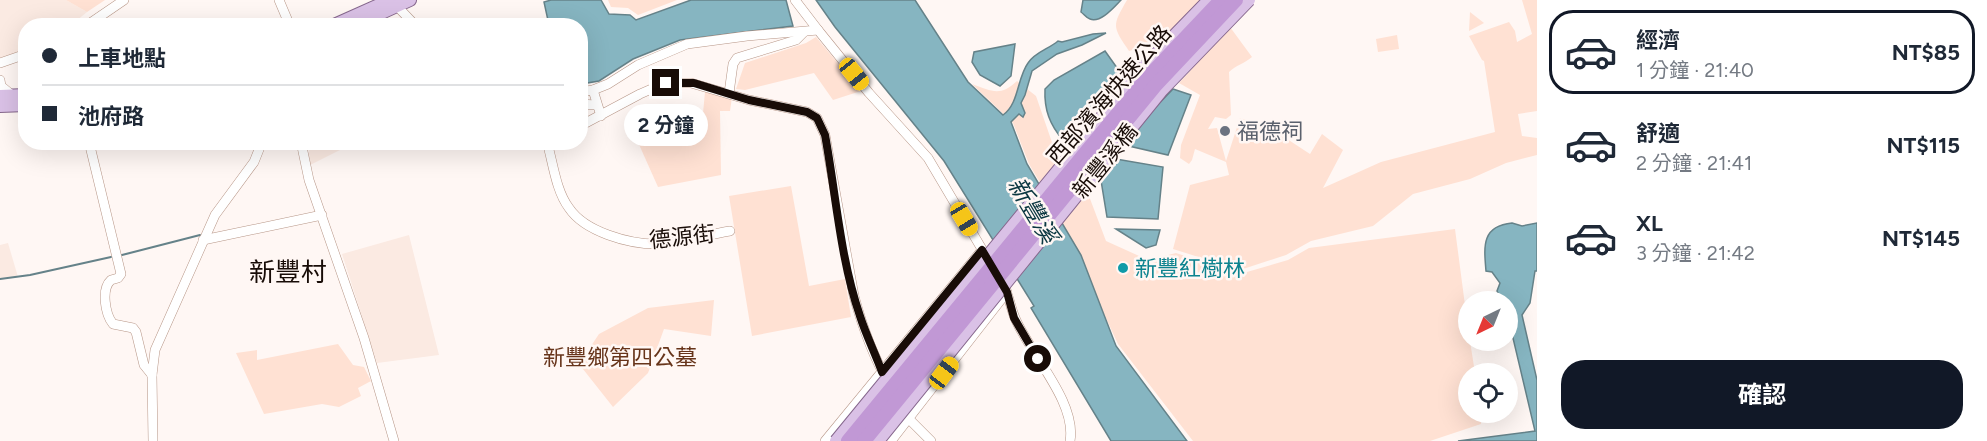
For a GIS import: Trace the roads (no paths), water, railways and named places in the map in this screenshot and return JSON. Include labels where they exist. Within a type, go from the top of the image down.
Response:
[{"type":"highway","name":"西部濱海快速公路","points":[[848,441],[1147,78],[1221,0]]},
{"type":"highway","name":"西部濱海快速公路","points":[[864,441],[1155,86],[1236,0]]},
{"type":"main road","points":[[352,18],[393,2],[410,0]]},
{"type":"main road","name":"新豐溪橋","points":[[836,441],[1138,73],[1209,0]]},
{"type":"main road","name":"新豐溪橋","points":[[878,441],[1162,90],[1249,0]]},
{"type":"main road","points":[[366,18],[393,2]]},
{"type":"main road","points":[[0,106],[18,105]]},
{"type":"street","points":[[98,18],[124,0]]},
{"type":"street","points":[[279,0],[287,18]]},
{"type":"street","points":[[795,0],[869,93],[928,158],[1007,292],[1014,318],[1068,410],[1070,441]]},
{"type":"street","points":[[393,2],[408,18]]},
{"type":"street","points":[[588,91],[624,75],[638,65],[687,44],[818,30]]},
{"type":"street","points":[[729,93],[733,64],[737,58],[796,40],[804,32]]},
{"type":"street","points":[[0,63],[18,57]]},
{"type":"street","points":[[0,80],[6,96]]},
{"type":"street","points":[[588,122],[640,94],[666,83],[694,83],[749,100],[807,112],[817,118],[825,135],[844,247],[860,316],[882,372],[909,419],[931,441]]},
{"type":"street","points":[[593,90],[601,116]]},
{"type":"street","points":[[588,104],[596,105]]},
{"type":"street","points":[[91,150],[121,271],[118,278],[111,280],[106,287],[108,315],[113,324],[133,328],[136,332],[144,365],[152,375]]},
{"type":"street","points":[[153,441],[152,375],[155,350],[215,215],[254,162],[259,150]]},
{"type":"street","points":[[303,150],[309,180],[364,338],[394,441]]},
{"type":"street","name":"德源街","points":[[549,150],[568,208],[583,223],[594,229],[615,237],[657,244],[730,231]]},
{"type":"street","points":[[203,240],[322,215]]},
{"type":"street","points":[[825,441],[982,250]]},
{"type":"street","points":[[957,280],[992,310]]},
{"type":"street","points":[[891,441],[1007,292]]},
{"type":"water","points":[[601,0],[609,14],[630,15],[636,20],[691,0],[786,0],[793,26],[680,40],[633,59],[599,81],[588,83],[588,18],[547,18],[544,2]]},
{"type":"water","name":"新豐溪","points":[[816,0],[915,0],[968,82],[1003,115],[1012,104],[1024,69],[1034,56],[1058,41],[1106,33],[1057,54],[1032,71],[1021,103],[1025,113],[1023,117],[1019,114],[1011,122],[1027,164],[1081,255],[1116,346],[1187,441],[1111,441],[1031,308],[1034,306],[944,161],[835,27]]},
{"type":"water","points":[[1083,0],[1121,0],[1107,14],[1094,20],[1081,12]]},
{"type":"water","points":[[1015,44],[1011,76],[1000,86],[980,75],[972,62],[974,52]]},
{"type":"water","points":[[1105,51],[1120,72],[1063,140],[1049,117],[1045,89],[1054,80]]},
{"type":"water","points":[[1173,89],[1191,95],[1168,155],[1120,144]]},
{"type":"water","points":[[1110,158],[1163,167],[1158,219],[1107,217],[1098,162]]},
{"type":"water","points":[[1512,223],[1522,226],[1537,223],[1537,271],[1535,271],[1530,303],[1522,315],[1537,380],[1537,441],[1458,441],[1535,431],[1516,351],[1518,351],[1518,291],[1497,291],[1500,283],[1492,272],[1486,271],[1487,239],[1495,228]]},
{"type":"water","points":[[1116,229],[1160,230],[1156,245],[1146,248]]},
{"type":"waterway","points":[[122,255],[200,235]]},
{"type":"waterway","points":[[0,279],[30,275],[111,257]]},
{"type":"place","name":"福德祠","points":[[1225,131]]},
{"type":"place","name":"新豐紅樹林","points":[[1123,268]]},
{"type":"district","name":"新豐村","points":[[288,272]]},
{"type":"park label","name":"新豐鄉第四公墓","points":[[620,357]]}]
